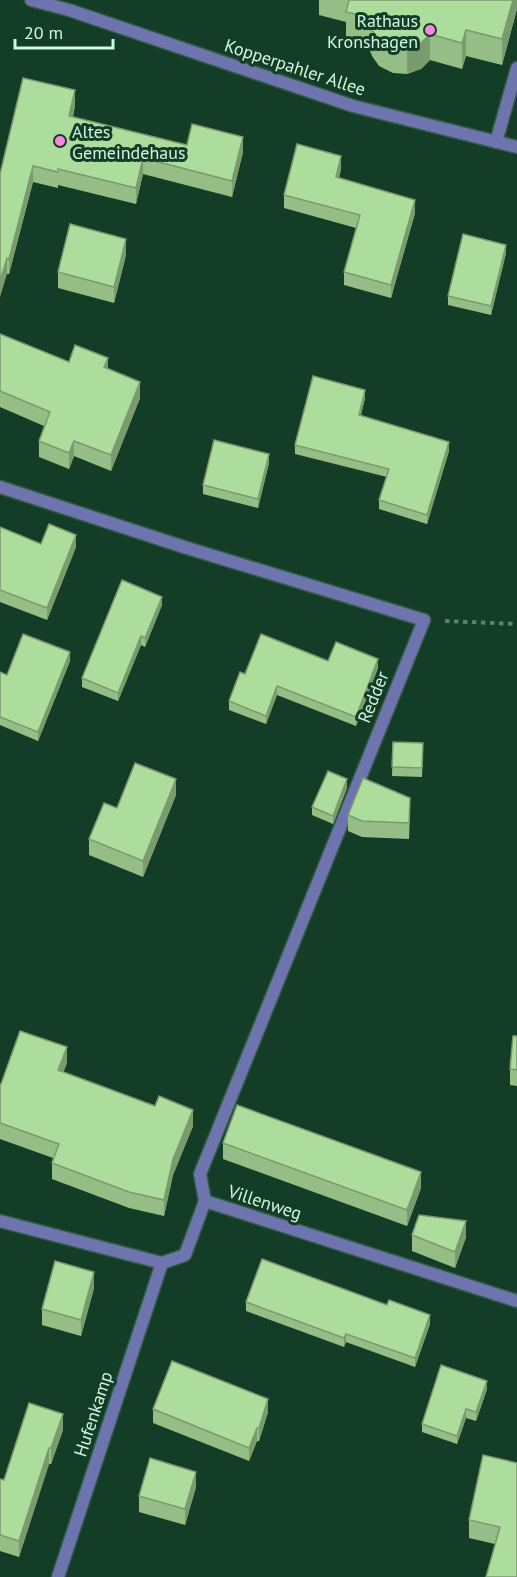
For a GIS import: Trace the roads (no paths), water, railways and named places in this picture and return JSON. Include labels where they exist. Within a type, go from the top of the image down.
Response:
[{"type":"street","name":"Kopperpahler Allee","points":[[31,0],[69,10],[353,106],[517,147]]},
{"type":"street","points":[[496,142],[517,68]]},
{"type":"street","name":"Redder","points":[[0,487],[187,548],[424,620],[200,1174],[204,1201]]},
{"type":"street","name":"Villenweg","points":[[162,1263],[185,1255],[204,1201],[517,1301]]},
{"type":"street","points":[[0,1221],[162,1263]]},
{"type":"street","name":"Hufenkamp","points":[[58,1577],[162,1263]]},
{"type":"place","name":"Rathaus Kronshagen","points":[[430,30]]},
{"type":"place","name":"Altes Gemeindehaus","points":[[60,141]]}]
